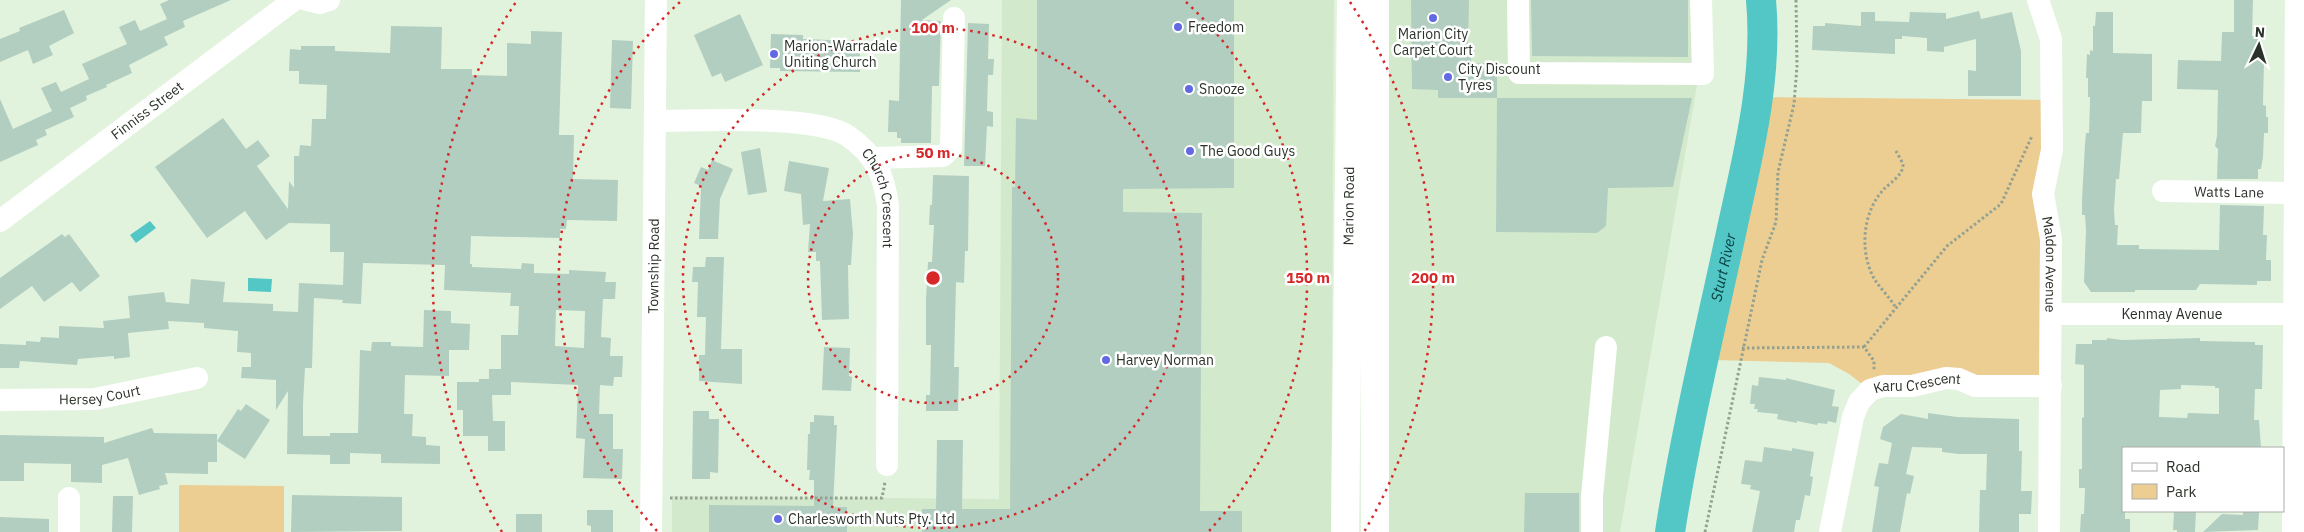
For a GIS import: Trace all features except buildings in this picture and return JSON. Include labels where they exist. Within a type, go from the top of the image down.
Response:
[{"type":"main road","name":"Marion Road","points":[[1345,532],[1351,0]]},
{"type":"main road","name":"Marion Road","points":[[1374,532],[1375,0]]},
{"type":"street","name":"Finniss Street","points":[[0,221],[294,0]]},
{"type":"street","points":[[307,0],[320,3],[329,0]]},
{"type":"street","name":"Township Road","points":[[651,532],[656,0]]},
{"type":"street","points":[[1518,0],[1518,73],[1703,74],[1700,0]]},
{"type":"street","name":"Maldon Avenue","points":[[2038,0],[2051,38],[2052,150],[2043,194],[2051,239],[2052,314],[2049,532]]},
{"type":"street","points":[[2293,532],[2299,472],[2294,314],[2300,227],[2296,193],[2296,0]]},
{"type":"street","points":[[872,158],[943,156],[950,148],[954,18]]},
{"type":"street","name":"Church Crescent","points":[[655,121],[778,121],[810,124],[846,135],[872,158],[885,182],[888,206],[888,465]]},
{"type":"street","name":"Watts Lane","points":[[2163,192],[2296,193]]},
{"type":"street","name":"Kenmay Avenue","points":[[2052,314],[2294,314]]},
{"type":"street","points":[[1592,532],[1592,496],[1606,347]]},
{"type":"street","name":"Hersey Court","points":[[0,400],[95,399],[197,378]]},
{"type":"street","name":"Karu Crescent","points":[[1830,532],[1853,417],[1860,402],[1870,390],[1883,386],[1912,386],[1946,378],[1959,379],[1975,386],[2051,386]]},
{"type":"street","points":[[68,532],[69,498]]},
{"type":"path","points":[[1705,532],[1742,348],[1762,260],[1776,222],[1778,172],[1794,104],[1797,66],[1796,0]]},
{"type":"path","points":[[1864,347],[1947,246],[2001,204],[2034,133]]},
{"type":"path","points":[[1896,151],[1903,165],[1901,172],[1882,191],[1870,211],[1865,236],[1866,257],[1874,278],[1896,308]]},
{"type":"path","points":[[1742,348],[1864,347]]},
{"type":"path","points":[[1864,347],[1874,361],[1874,375],[1870,390]]},
{"type":"path","points":[[652,498],[882,498],[888,465]]},
{"type":"shaded area","points":[[1002,0],[1334,0],[1331,532],[672,532],[672,496],[999,499]]},
{"type":"shaded area","points":[[1389,0],[1697,0],[1700,68],[1620,532],[1388,532]]},
{"type":"green space","points":[[1766,97],[2047,100],[2047,380],[1866,387],[1849,374],[1829,363],[1714,360]]},
{"type":"green space","points":[[179,485],[284,486],[284,532],[179,532]]},
{"type":"water","points":[[150,221],[156,228],[136,243],[130,235]]},
{"type":"water","points":[[248,278],[272,279],[271,292],[248,291]]},
{"type":"waterway","name":"Sturt River","points":[[1670,532],[1691,416],[1756,113],[1762,57],[1761,0]]},
{"type":"place","name":"Marion City Carpet Court","points":[[1433,18]]},
{"type":"place","name":"Freedom","points":[[1178,27]]},
{"type":"place","name":"Marion-Warradale Uniting Church","points":[[774,54]]},
{"type":"place","name":"City Discount Tyres","points":[[1448,77]]},
{"type":"place","name":"Snooze","points":[[1189,89]]},
{"type":"place","name":"The Good Guys","points":[[1190,151]]},
{"type":"place","name":"Harvey Norman","points":[[1106,360]]},
{"type":"place","name":"Charlesworth Nuts Pty. Ltd","points":[[778,519]]}]
